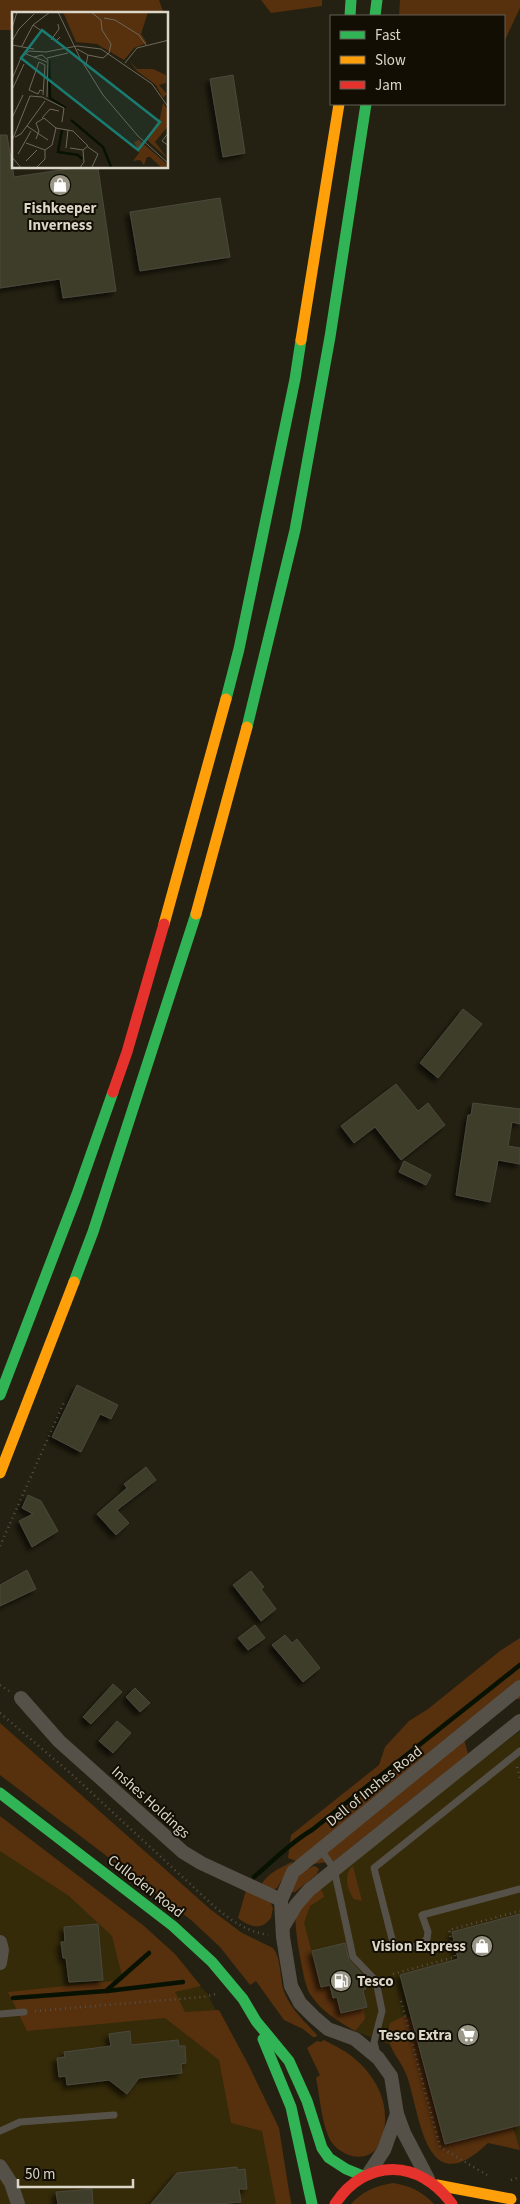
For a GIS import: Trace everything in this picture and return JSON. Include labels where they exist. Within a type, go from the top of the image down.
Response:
[{"type":"main road","points":[[350,15],[352,0]]},
{"type":"main road","points":[[376,15],[377,0]]},
{"type":"main road","points":[[0,1396],[77,1194],[127,1052],[212,751],[241,640],[295,379],[339,105]]},
{"type":"main road","points":[[0,1472],[93,1232],[197,911],[242,745],[294,530],[330,337],[366,105]]},
{"type":"main road","name":"Culloden Road","points":[[0,1793],[173,1926],[212,1962],[243,1999],[256,2021],[289,2062],[307,2101],[322,2148],[330,2158],[346,2169],[366,2174]]},
{"type":"main road","name":"Culloden Road","points":[[256,2021],[290,2107],[312,2204]]},
{"type":"main road","points":[[335,2204],[348,2186],[366,2174],[396,2169],[412,2172],[433,2182],[516,2197]]},
{"type":"main road","points":[[433,2182],[452,2204]]},
{"type":"main road","points":[[500,2204],[516,2197]]},
{"type":"street","name":"Dell of Inshes Road","points":[[433,2182],[404,2133],[397,2114],[391,2076],[378,2058],[355,2039],[328,2029],[300,2003],[291,1986],[280,1900],[293,1872],[520,1687]]},
{"type":"street","name":"Inshes Holdings","points":[[21,1698],[59,1741],[183,1852],[201,1863],[280,1900]]},
{"type":"street","points":[[283,1932],[300,1900],[334,1868],[520,1721]]},
{"type":"street","points":[[0,1942],[2,1950],[0,1963]]},
{"type":"street","name":"Dell of Inshes Road","points":[[366,2174],[384,2150],[397,2114]]},
{"type":"street","points":[[0,2166],[11,2183],[18,2204]]},
{"type":"lane","points":[[520,1751],[374,1868],[392,1940],[396,1948],[406,1949],[421,1945],[427,1939],[428,1932],[422,1915],[520,1889]]},
{"type":"lane","points":[[321,1850],[334,1868],[353,1957],[376,1981],[382,2011],[374,2042],[378,2058]]},
{"type":"lane","points":[[0,2014],[24,2012]]},
{"type":"lane","points":[[0,2130],[20,2122],[114,2115]]},
{"type":"path","points":[[0,1546],[65,1400]]},
{"type":"path","points":[[0,1713],[67,1770],[234,1922],[253,1932],[283,1932]]},
{"type":"path","points":[[516,1764],[520,1778]]},
{"type":"path","points":[[393,1974],[455,1958],[448,1930],[520,1911]]},
{"type":"path","points":[[24,2012],[203,1997],[219,1993],[214,1986]]},
{"type":"path","points":[[401,2001],[440,2147],[488,2175]]},
{"type":"path","points":[[506,2181],[520,2177]]},
{"type":"shaded area","points":[[0,0],[159,0],[163,12],[12,12],[12,30],[0,30]]},
{"type":"shaded area","points":[[261,0],[322,0],[322,6],[271,13]]},
{"type":"shaded area","points":[[400,0],[520,0],[520,8],[505,40],[505,15],[399,15]]},
{"type":"shaded area","points":[[520,1638],[520,1699],[512,1699],[464,1739],[468,1754],[334,1861],[307,1865],[288,1858],[291,1835],[379,1765],[385,1747],[409,1721],[428,1709],[500,1651]]},
{"type":"shaded area","points":[[0,1723],[210,1909],[242,1933],[273,1948],[278,1958],[285,1994],[295,2011],[317,2035],[316,2037],[284,2020],[256,1981],[250,1985],[220,1947],[191,1920],[0,1775]]},
{"type":"shaded area","points":[[520,1731],[519,2148],[410,2072],[390,2045],[355,2031],[322,2009],[310,1994],[304,1979],[295,1918],[301,1905],[396,1827]]},
{"type":"shaded area","points":[[0,1816],[144,1926],[175,1954],[201,1986],[175,1992],[185,2012],[219,2010],[279,2128],[291,2204],[276,2204],[262,2131],[231,2123],[219,2060],[165,2018],[27,2031],[8,1992],[123,1980],[112,1936],[69,1896],[0,1851]]},
{"type":"shaded area","points":[[0,1827],[106,1901],[207,1993],[271,2120],[292,2204],[0,2204]]},
{"type":"shaded area","points":[[293,1861],[277,1888],[273,1890],[261,1886],[267,1877]]},
{"type":"shaded area","points":[[315,1866],[319,1869],[317,1874],[295,1892],[290,1892],[299,1876]]},
{"type":"shaded area","points":[[353,1866],[362,1901],[354,1899],[349,1891],[347,1877]]},
{"type":"shaded area","points":[[247,1887],[270,1901],[273,1908],[271,1918],[263,1925],[247,1924],[238,1918]]},
{"type":"shaded area","points":[[319,1889],[323,1892],[324,1897],[310,1906],[304,1923],[321,1987],[330,1985],[333,1998],[337,1997],[341,2013],[364,2008],[365,2019],[355,2031],[319,2006],[310,1994],[305,1979],[295,1921],[296,1915],[303,1904]]},
{"type":"shaded area","points":[[404,2016],[412,2018],[445,2144],[512,2124],[520,2150],[488,2143],[468,2159],[452,2164],[439,2160],[430,2149],[423,2133],[408,2079],[389,2039],[390,2023]]},
{"type":"shaded area","points":[[324,2040],[345,2051],[360,2064],[375,2082],[380,2093],[384,2107],[385,2128],[378,2147],[372,2153],[363,2156],[352,2156],[339,2150],[329,2138],[316,2078],[320,2075],[307,2048],[317,2041],[321,2042]]},
{"type":"shaded area","points":[[393,2183],[415,2190],[434,2204],[351,2204],[370,2190]]},
{"type":"building","points":[[233,75],[245,153],[223,157],[210,79]]},
{"type":"building","points":[[0,135],[7,135],[14,177],[67,169],[98,169],[116,291],[63,298],[60,279],[0,288]]},
{"type":"building","points":[[220,198],[230,257],[140,271],[130,212]]},
{"type":"building","points":[[463,1009],[482,1024],[438,1078],[420,1063]]},
{"type":"building","points":[[396,1084],[418,1111],[428,1103],[445,1125],[401,1160],[375,1127],[354,1143],[341,1126]]},
{"type":"building","points":[[473,1103],[520,1109],[520,1124],[512,1122],[508,1146],[520,1148],[520,1164],[498,1160],[490,1202],[456,1195],[468,1115],[471,1115]]},
{"type":"building","points":[[404,1161],[431,1175],[426,1185],[399,1172]]},
{"type":"building","points":[[77,1385],[118,1405],[111,1419],[100,1414],[81,1452],[52,1437]]},
{"type":"building","points":[[146,1467],[156,1480],[117,1510],[129,1523],[116,1535],[97,1514],[127,1488],[124,1484]]},
{"type":"building","points":[[28,1495],[41,1501],[58,1531],[32,1547],[19,1521],[33,1514],[22,1508]]},
{"type":"building","points":[[27,1570],[36,1589],[0,1606],[0,1585]]},
{"type":"building","points":[[251,1571],[264,1587],[261,1589],[276,1609],[261,1621],[233,1585]]},
{"type":"building","points":[[255,1625],[265,1638],[248,1650],[238,1638]]},
{"type":"building","points":[[285,1635],[292,1643],[297,1639],[320,1668],[303,1682],[272,1645]]},
{"type":"building","points":[[113,1684],[122,1692],[91,1724],[83,1717]]},
{"type":"building","points":[[135,1688],[150,1703],[140,1712],[126,1697]]},
{"type":"building","points":[[117,1721],[131,1733],[113,1753],[99,1741]]},
{"type":"building","name":"Tesco Extra","points":[[520,1914],[520,2125],[445,2144],[400,1975],[458,1959],[452,1932]]},
{"type":"building","points":[[98,1924],[103,1980],[69,1982],[66,1958],[63,1958],[61,1942],[65,1942],[64,1927]]},
{"type":"building","name":"Tesco","points":[[345,1943],[349,1960],[363,1975],[366,1989],[363,1990],[367,2007],[341,2013],[337,1997],[333,1998],[330,1985],[321,1987],[312,1951]]},
{"type":"building","points":[[130,2031],[131,2045],[178,2040],[179,2046],[185,2046],[186,2063],[181,2064],[182,2073],[139,2078],[127,2094],[109,2080],[67,2085],[66,2076],[59,2077],[57,2058],[65,2057],[64,2052],[111,2046],[109,2034]]},
{"type":"building","points":[[237,2167],[237,2170],[245,2169],[247,2189],[239,2189],[241,2202],[151,2204],[177,2173]]},
{"type":"building","points":[[92,2189],[93,2204],[58,2204],[56,2192]]},
{"type":"waterway","points":[[254,1877],[290,1846],[520,1665]]},
{"type":"waterway","points":[[13,1998],[106,1991],[149,1953]]},
{"type":"waterway","points":[[107,1991],[183,1982]]},
{"type":"traffic: fast","points":[[350,15],[351,0]]},
{"type":"traffic: fast","points":[[375,15],[377,0]]},
{"type":"traffic: fast","points":[[247,727],[295,530],[330,337],[366,105]]},
{"type":"traffic: fast","points":[[226,699],[239,649],[295,379],[301,340]]},
{"type":"traffic: fast","points":[[74,1282],[93,1232],[196,914]]},
{"type":"traffic: fast","points":[[0,1395],[77,1194],[113,1092]]},
{"type":"traffic: fast","points":[[0,1793],[173,1926],[212,1962],[243,1999],[256,2021],[289,2061],[307,2101],[322,2148],[329,2158],[346,2169],[363,2176]]},
{"type":"traffic: fast","points":[[263,2039],[291,2107],[312,2204]]},
{"type":"traffic: slow","points":[[301,340],[339,105]]},
{"type":"traffic: slow","points":[[164,924],[226,699]]},
{"type":"traffic: slow","points":[[196,914],[247,727]]},
{"type":"traffic: slow","points":[[0,1473],[74,1282]]},
{"type":"traffic: slow","points":[[437,2185],[511,2199]]},
{"type":"traffic: jam","points":[[113,1092],[127,1052],[164,924]]},
{"type":"traffic: jam","points":[[335,2204],[348,2189],[362,2178],[377,2171],[393,2170],[409,2172],[425,2178],[439,2189],[452,2204]]},
{"type":"place","name":"Fishkeeper Inverness","points":[[60,185]]},
{"type":"place","name":"Vision Express","points":[[482,1946]]},
{"type":"place","name":"Tesco","points":[[341,1981]]},
{"type":"place","name":"Tesco Extra","points":[[468,2035]]}]
